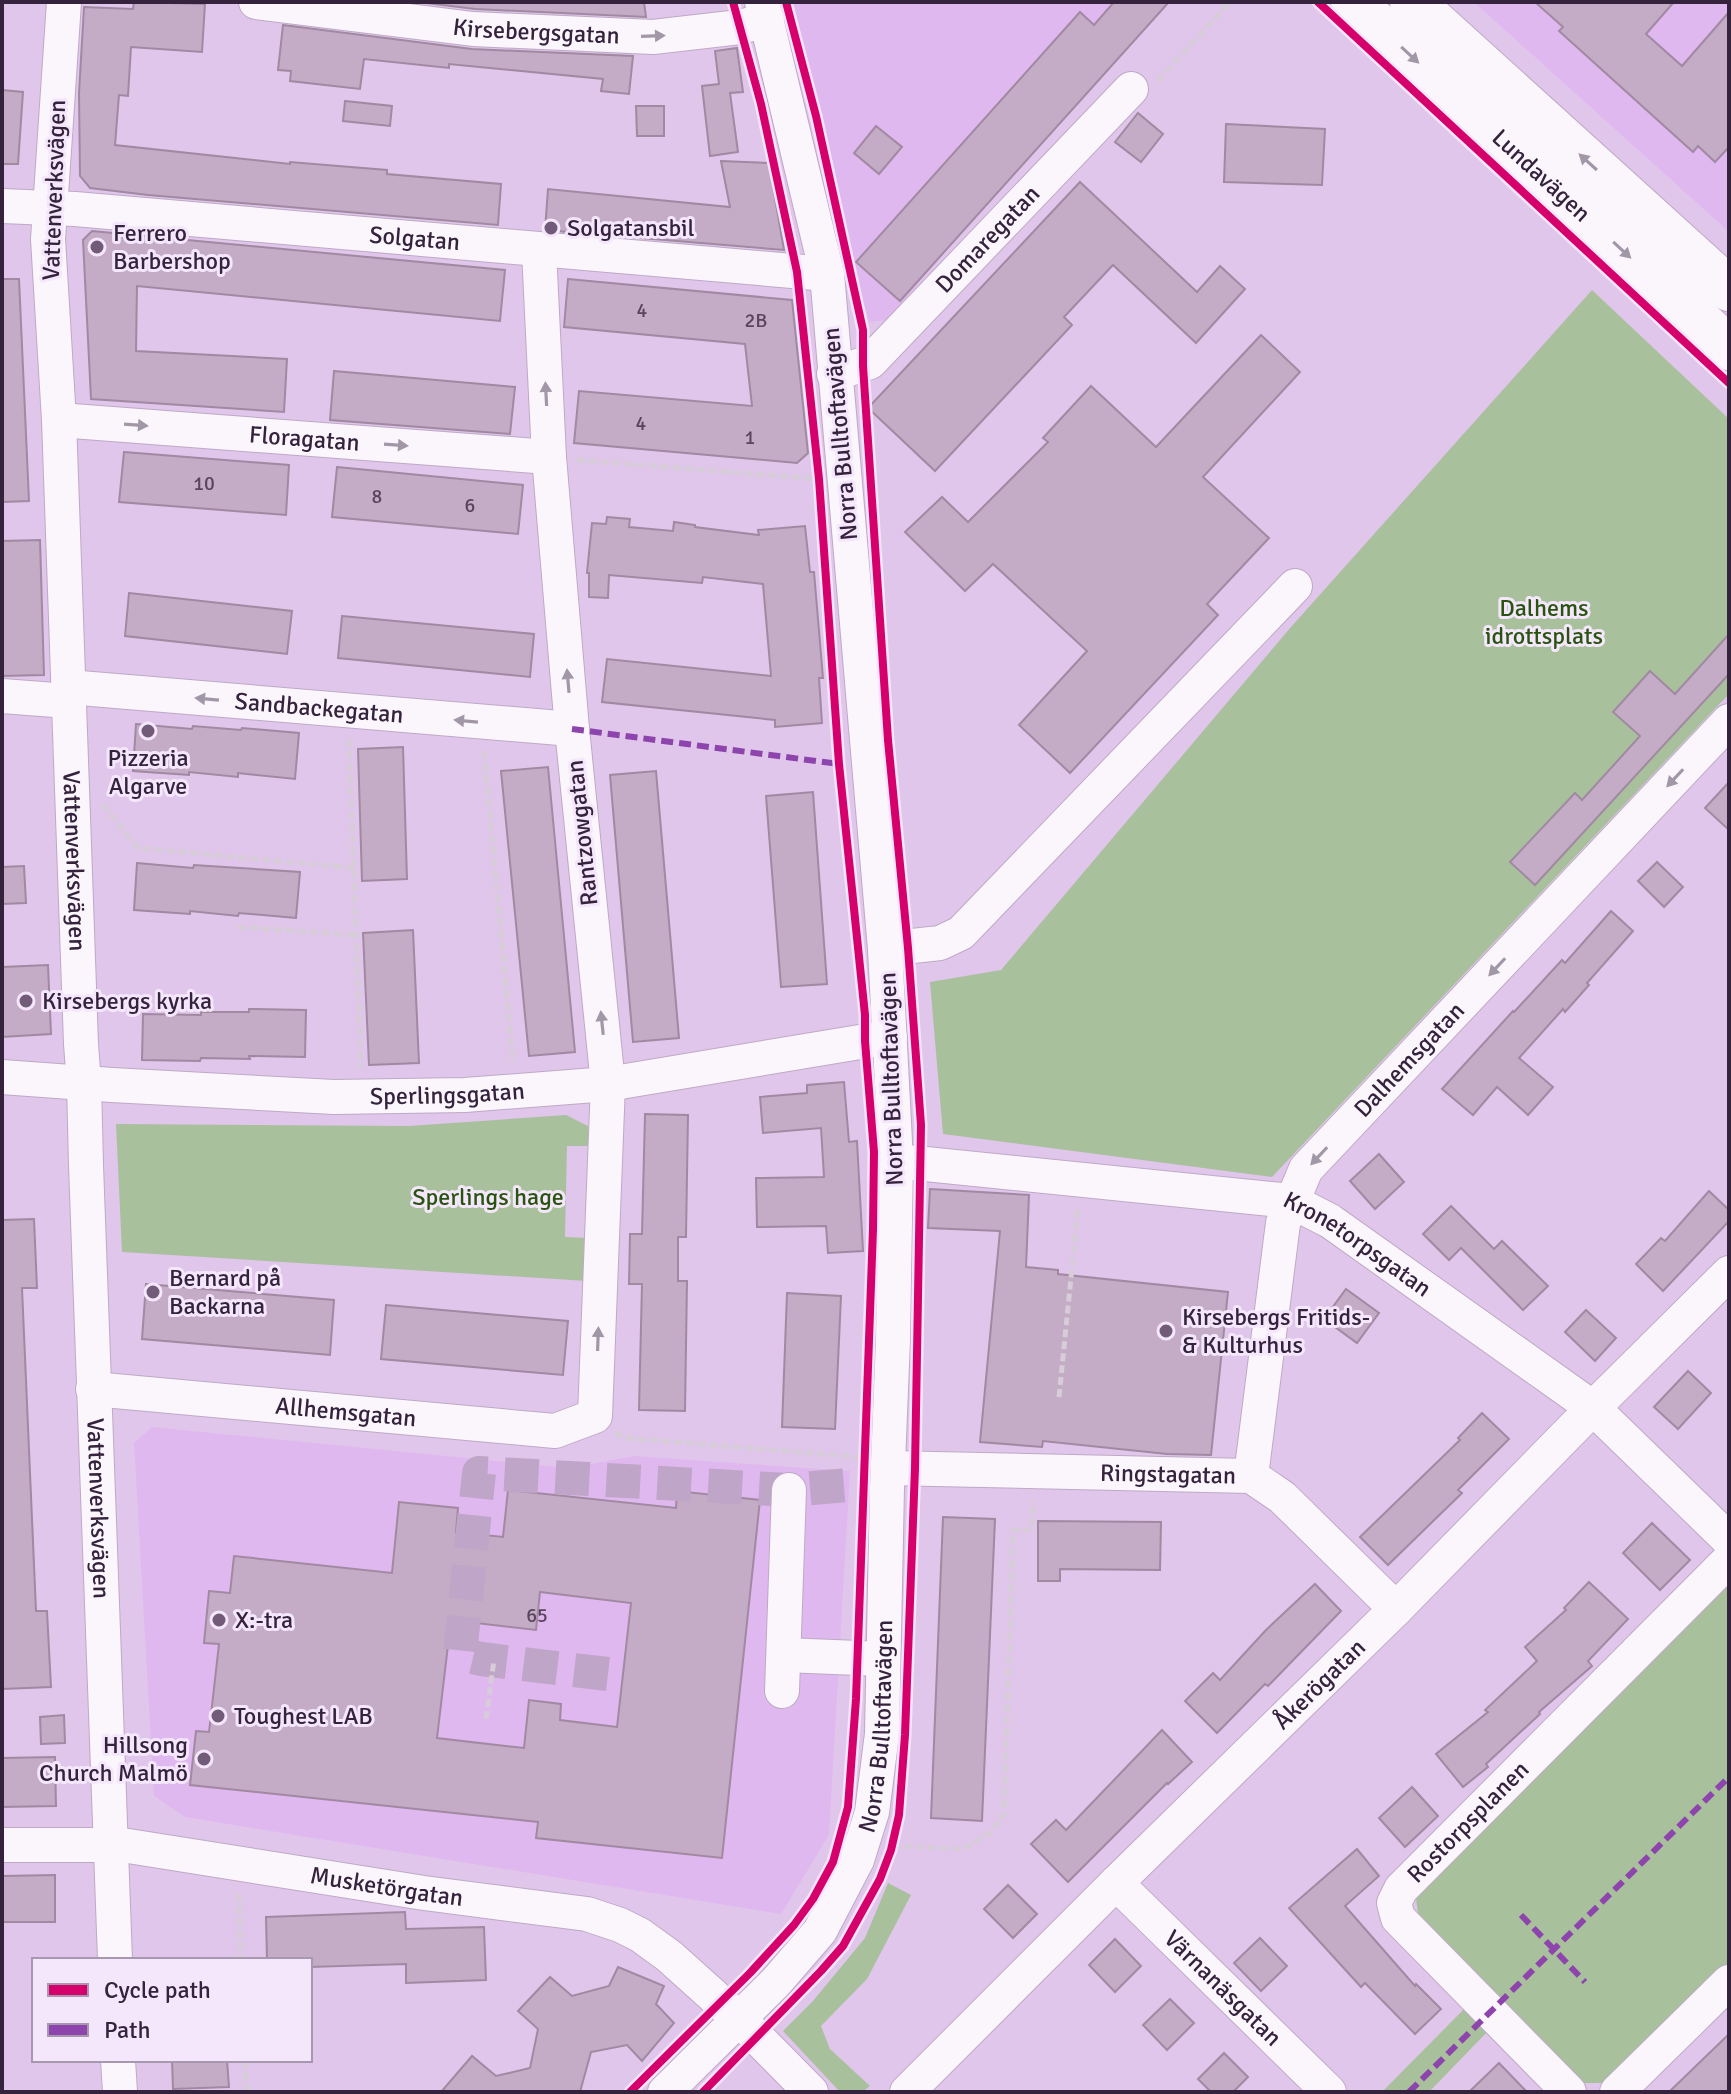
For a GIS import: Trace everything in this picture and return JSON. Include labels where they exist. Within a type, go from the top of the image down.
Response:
[{"type":"main road","name":"Lundavägen","points":[[1353,2],[1729,348]]},
{"type":"main road","name":"Lundavägen","points":[[1412,2],[1729,289]]},
{"type":"street","name":"Vattenverksvägen","points":[[64,2],[48,239],[59,420],[115,1958]]},
{"type":"street","name":"Kirsebergsgatan","points":[[256,2],[473,29],[653,37],[740,27],[765,11]]},
{"type":"street","name":"Norra Bulltoftavägen","points":[[665,2092],[776,1982],[820,1931],[857,1860],[872,1812],[882,1734],[879,1475],[893,1340],[896,1161],[885,949],[827,274],[765,11]]},
{"type":"street","name":"Domaregatan","points":[[834,374],[870,362],[1131,89]]},
{"type":"street","name":"Solgatan","points":[[2,206],[827,274]]},
{"type":"street","name":"Rantzowgatan","points":[[539,251],[559,458],[572,729],[608,1084],[604,1425]]},
{"type":"street","name":"Floragatan","points":[[59,420],[559,458]]},
{"type":"street","points":[[885,949],[940,943],[961,933],[1295,586]]},
{"type":"street","name":"Sandbackegatan","points":[[2,696],[68,694],[572,729]]},
{"type":"street","name":"Dalhemsgatan","points":[[1251,1476],[1283,1223],[1306,1169],[1729,721]]},
{"type":"street","name":"Sperlingsgatan","points":[[2,1077],[334,1097],[465,1095],[608,1084],[890,1037]]},
{"type":"street","name":"Kronetorpsgatan","points":[[896,1161],[1291,1201],[1330,1221],[1593,1408],[1729,1540]]},
{"type":"street","name":"Åkerögatan","points":[[907,2092],[1396,1609],[1729,1273]]},
{"type":"street","name":"Allhemsgatan","points":[[93,1389],[555,1431],[604,1425]]},
{"type":"street","name":"Ringstagatan","points":[[879,1475],[1037,1471],[1251,1476],[1282,1497],[1396,1609]]},
{"type":"street","points":[[782,1691],[789,1490]]},
{"type":"street","name":"Rostorpsplanen","points":[[1569,2092],[1398,1918],[1394,1903],[1401,1889],[1729,1560]]},
{"type":"street","points":[[784,1655],[883,1659]]},
{"type":"street","name":"Musketörgatan","points":[[2,1845],[111,1844],[424,1893],[587,1914],[640,1935],[669,1956],[738,2018],[811,2092]]},
{"type":"street","name":"Värnanäsgatan","points":[[1116,1883],[1329,2092]]},
{"type":"street","points":[[1617,2092],[1729,1982]]},
{"type":"street","points":[[118,2062],[120,2092]]},
{"type":"path","points":[[1131,89],[1154,85],[1230,2]]},
{"type":"path","points":[[559,458],[819,479]]},
{"type":"path","points":[[349,730],[362,1079]]},
{"type":"path","points":[[483,742],[514,1073]]},
{"type":"path","points":[[103,805],[138,848],[354,868]]},
{"type":"path","points":[[238,927],[356,935]]},
{"type":"path","points":[[1059,1397],[1081,1180]]},
{"type":"path","points":[[604,1425],[627,1438],[879,1475]]},
{"type":"path","points":[[891,1846],[963,1849],[991,1832],[1004,1814],[1013,1530],[1031,1530],[1037,1471]]},
{"type":"path","points":[[486,1719],[494,1660]]},
{"type":"path","points":[[238,1885],[241,1958]]},
{"type":"path","points":[[245,2062],[247,2092]]},
{"type":"shaded area","points":[[793,2],[1161,2],[887,320],[869,322]]},
{"type":"shaded area","points":[[1474,2],[1729,2],[1729,232]]},
{"type":"shaded area","points":[[152,1427],[569,1468],[634,1456],[850,1471],[829,1835],[781,1914],[185,1817],[154,1796],[134,1443]]},
{"type":"green space","name":"Dalhems idrottsplats","points":[[1592,290],[1729,419],[1729,694],[1272,1177],[943,1134],[930,982],[1001,970],[1291,627]]},
{"type":"green space","name":"Sperlings hage","points":[[566,1115],[588,1126],[591,1146],[567,1146],[565,1237],[589,1238],[587,1281],[122,1252],[116,1124],[409,1126]]},
{"type":"green space","points":[[1729,1581],[1729,1970],[1614,2083],[1582,2083],[1418,1914],[1415,1890]]},
{"type":"green space","points":[[888,1883],[911,1895],[867,1979],[821,2026],[830,2049],[870,2086],[862,2092],[840,2092],[783,2031],[813,2001],[865,1938]]},
{"type":"green space","points":[[1467,2006],[1490,2029],[1429,2092],[1382,2092]]},
{"type":"building","points":[[134,2],[205,4],[202,52],[131,47],[128,96],[119,95],[115,145],[290,164],[387,170],[387,174],[501,184],[498,225],[90,188],[80,176],[79,93],[84,7],[133,9]]},
{"type":"building","points":[[418,2],[644,2],[646,17],[475,9]]},
{"type":"building","points":[[1114,2],[1169,2],[900,301],[856,262],[1080,12],[1094,25]]},
{"type":"building","points":[[1535,2],[1674,2],[1646,34],[1682,66],[1729,12],[1729,147],[1715,162],[1698,146],[1693,152],[1559,31],[1563,27]]},
{"type":"building","points":[[283,25],[472,49],[633,56],[629,94],[601,91],[603,79],[364,59],[360,89],[290,81],[291,71],[278,70]]},
{"type":"building","points":[[737,48],[743,92],[730,93],[738,152],[710,156],[702,86],[719,84],[715,51]]},
{"type":"building","points":[[2,90],[23,92],[18,164],[2,164]]},
{"type":"building","points":[[345,101],[392,106],[390,126],[343,121]]},
{"type":"building","points":[[636,106],[664,106],[664,136],[637,136]]},
{"type":"building","points":[[1138,113],[1163,134],[1141,162],[1115,142]]},
{"type":"building","points":[[1226,124],[1325,129],[1322,185],[1224,182]]},
{"type":"building","points":[[876,126],[902,147],[879,174],[854,153]]},
{"type":"building","points":[[721,161],[769,163],[784,250],[545,230],[548,189],[730,207]]},
{"type":"building","points":[[1080,182],[1197,292],[1220,266],[1245,289],[1196,343],[1113,265],[1064,317],[1072,325],[935,471],[868,408]]},
{"type":"building","points":[[92,231],[505,270],[500,321],[137,286],[136,351],[287,359],[284,412],[91,399],[83,240]]},
{"type":"building","points":[[2,279],[19,279],[29,501],[2,502]]},
{"type":"building","points":[[568,279],[792,300],[808,453],[797,463],[574,443],[579,391],[752,406],[745,344],[564,327]]},
{"type":"building","points":[[1261,335],[1300,372],[1203,477],[1269,538],[1207,604],[1218,615],[1070,773],[1019,725],[1087,651],[993,564],[965,591],[905,532],[942,497],[968,522],[1048,442],[1043,438],[1091,386],[1156,447]]},
{"type":"building","points":[[334,371],[515,387],[510,434],[330,420]]},
{"type":"building","points":[[124,452],[289,465],[286,515],[119,502]]},
{"type":"building","points":[[337,467],[523,485],[518,534],[332,517]]},
{"type":"building","points":[[607,517],[630,519],[629,527],[673,531],[674,522],[759,535],[758,530],[805,526],[810,572],[814,572],[823,678],[819,678],[822,723],[775,727],[775,720],[602,702],[607,659],[771,676],[763,584],[703,577],[702,583],[609,575],[608,598],[589,597],[587,573],[592,523],[606,524]]},
{"type":"building","points":[[40,540],[44,675],[2,676],[2,541]]},
{"type":"building","points":[[129,593],[292,611],[287,654],[125,636]]},
{"type":"building","points":[[342,616],[534,634],[530,677],[338,658]]},
{"type":"building","points":[[1729,634],[1729,674],[1535,885],[1510,862],[1575,793],[1582,800],[1640,736],[1613,712],[1650,671],[1675,694]]},
{"type":"building","points":[[136,724],[299,733],[295,779],[238,773],[238,777],[133,771]]},
{"type":"building","points":[[403,747],[407,879],[362,881],[358,749]]},
{"type":"building","points":[[548,767],[575,1052],[529,1056],[501,771]]},
{"type":"building","points":[[656,771],[679,1038],[633,1042],[610,775]]},
{"type":"building","points":[[1729,782],[1729,830],[1705,808]]},
{"type":"building","points":[[813,792],[827,984],[781,987],[766,796]]},
{"type":"building","points":[[1657,862],[1683,887],[1664,907],[1638,881]]},
{"type":"building","points":[[137,863],[300,872],[296,918],[134,910]]},
{"type":"building","points":[[24,866],[26,903],[2,904],[2,867]]},
{"type":"building","points":[[1611,911],[1633,931],[1565,1012],[1563,1009],[1519,1058],[1553,1087],[1528,1115],[1497,1087],[1473,1115],[1442,1089],[1562,960],[1565,963]]},
{"type":"building","points":[[413,930],[419,1063],[369,1065],[363,933]]},
{"type":"building","name":"Kirsebergs kyrka","points":[[48,965],[51,1034],[2,1037],[2,967]]},
{"type":"building","points":[[249,1009],[306,1010],[305,1057],[142,1060],[143,1014],[201,1015],[201,1012],[249,1012]]},
{"type":"building","points":[[844,1082],[849,1142],[857,1141],[863,1251],[828,1253],[826,1226],[757,1227],[756,1178],[824,1177],[821,1128],[763,1133],[760,1097],[807,1093],[807,1085]]},
{"type":"building","points":[[645,1114],[688,1115],[686,1237],[678,1237],[678,1281],[687,1281],[685,1411],[639,1410],[642,1284],[629,1284],[630,1234],[642,1234]]},
{"type":"building","points":[[1379,1154],[1404,1182],[1375,1209],[1350,1181]]},
{"type":"building","points":[[930,1189],[1029,1195],[1026,1267],[1058,1270],[1058,1274],[1228,1292],[1211,1455],[1167,1454],[1043,1441],[1042,1447],[980,1442],[1000,1231],[928,1228]]},
{"type":"building","points":[[1709,1191],[1729,1210],[1729,1221],[1663,1291],[1636,1264],[1661,1238],[1665,1241]]},
{"type":"building","points":[[1451,1206],[1494,1249],[1502,1241],[1548,1286],[1523,1310],[1461,1248],[1449,1260],[1423,1234]]},
{"type":"building","points":[[34,1219],[37,1288],[22,1288],[36,1611],[47,1611],[51,1687],[3,1689],[2,1220]]},
{"type":"building","points":[[146,1284],[334,1300],[330,1355],[142,1339]]},
{"type":"building","points":[[1346,1289],[1379,1313],[1357,1343],[1324,1319]]},
{"type":"building","points":[[787,1293],[841,1296],[835,1429],[782,1427]]},
{"type":"building","points":[[386,1305],[568,1321],[563,1375],[381,1359]]},
{"type":"building","points":[[1586,1310],[1616,1338],[1595,1361],[1565,1332]]},
{"type":"building","points":[[1688,1371],[1711,1393],[1678,1429],[1654,1407]]},
{"type":"building","points":[[1482,1413],[1509,1439],[1458,1490],[1462,1493],[1388,1565],[1360,1537],[1460,1440],[1458,1438]]},
{"type":"building","points":[[508,1490],[676,1508],[677,1491],[760,1500],[722,1858],[536,1838],[538,1822],[190,1785],[196,1731],[209,1732],[219,1644],[204,1643],[209,1591],[230,1593],[234,1556],[392,1573],[399,1502],[458,1508],[456,1532],[503,1537]],"holes":[[[540,1592],[631,1603],[617,1727],[560,1720],[561,1704],[529,1700],[524,1748],[437,1738],[451,1620],[536,1630]]]},
{"type":"building","points":[[943,1517],[995,1519],[982,1821],[931,1818]]},
{"type":"building","points":[[1038,1521],[1161,1522],[1160,1570],[1060,1569],[1060,1581],[1038,1581]]},
{"type":"building","points":[[1652,1523],[1690,1560],[1660,1590],[1623,1553]]},
{"type":"building","points":[[1589,1582],[1628,1619],[1588,1661],[1592,1666],[1539,1712],[1486,1764],[1488,1767],[1463,1787],[1436,1754],[1488,1712],[1485,1710],[1537,1661],[1525,1647],[1566,1610],[1564,1608]]},
{"type":"building","points":[[1315,1584],[1341,1611],[1217,1733],[1185,1701],[1213,1673],[1220,1680],[1266,1630]]},
{"type":"building","points":[[64,1715],[65,1743],[41,1744],[40,1717]]},
{"type":"building","points":[[1162,1730],[1192,1762],[1068,1882],[1031,1844],[1056,1820],[1066,1830]]},
{"type":"building","points":[[55,1757],[56,1806],[2,1807],[2,1758]]},
{"type":"building","points":[[1412,1787],[1438,1816],[1405,1847],[1379,1818]]},
{"type":"building","points":[[1357,1849],[1379,1876],[1345,1906],[1415,1986],[1441,2009],[1415,2034],[1365,1983],[1361,1987],[1289,1908]]},
{"type":"building","points":[[55,1875],[55,1922],[2,1922],[2,1876]]},
{"type":"building","points":[[1008,1885],[1037,1914],[1013,1938],[984,1909]]},
{"type":"building","points":[[405,1912],[406,1929],[484,1927],[486,1980],[406,1983],[406,1964],[312,1967],[312,1958],[267,1958],[266,1917]]},
{"type":"building","points":[[1260,1938],[1287,1966],[1261,1991],[1234,1963]]},
{"type":"building","points":[[1115,1939],[1141,1966],[1115,1992],[1089,1965]]},
{"type":"building","points":[[618,1967],[664,1986],[656,2004],[674,2023],[642,2061],[627,2045],[591,2052],[580,2092],[441,2092],[472,2056],[496,2076],[530,2068],[538,2029],[518,2011],[550,1977],[572,1996],[609,1986]]},
{"type":"building","points":[[1170,1999],[1194,2023],[1167,2050],[1143,2025]]},
{"type":"building","points":[[1729,2034],[1729,2092],[1669,2092]]},
{"type":"building","points":[[1224,2053],[1248,2077],[1233,2092],[1211,2092],[1198,2079]]},
{"type":"building","points":[[172,2062],[227,2062],[229,2087],[173,2089]]},
{"type":"building","points":[[1499,2063],[1527,2092],[1469,2092]]},
{"type":"tunnel","points":[[608,1674],[460,1654],[479,1473],[789,1490],[849,1485],[877,1487]]},
{"type":"marked path","points":[[572,729],[839,764]]},
{"type":"marked path","points":[[1409,2092],[1729,1777]]},
{"type":"marked path","points":[[1521,1915],[1585,1982]]},
{"type":"cycle path","points":[[630,2092],[750,1973],[813,1899],[833,1862],[848,1807],[856,1699],[873,1229],[874,1152],[865,1015],[839,764],[819,479],[797,272],[761,104],[733,2]]},
{"type":"cycle path","points":[[703,2092],[843,1946],[880,1879],[891,1850],[899,1815],[905,1735],[915,1468],[921,1125],[888,740],[863,330],[816,116],[786,2]]},
{"type":"cycle path","points":[[1318,2],[1729,383]]},
{"type":"place","name":"Solgatansbil","points":[[551,228]]},
{"type":"place","name":"Ferrero Barbershop","points":[[97,247]]},
{"type":"place","name":"Pizzeria Algarve","points":[[148,731]]},
{"type":"place","name":"Kirsebergs kyrka","points":[[26,1001]]},
{"type":"place","name":"Bernard på Backarna","points":[[153,1292]]},
{"type":"place","name":"Kirsebergs Fritids- & Kulturhus","points":[[1166,1331]]},
{"type":"place","name":"X:-tra","points":[[219,1620]]},
{"type":"place","name":"Toughest LAB","points":[[218,1716]]},
{"type":"place","name":"Hillsong Church Malmö","points":[[204,1759]]}]
